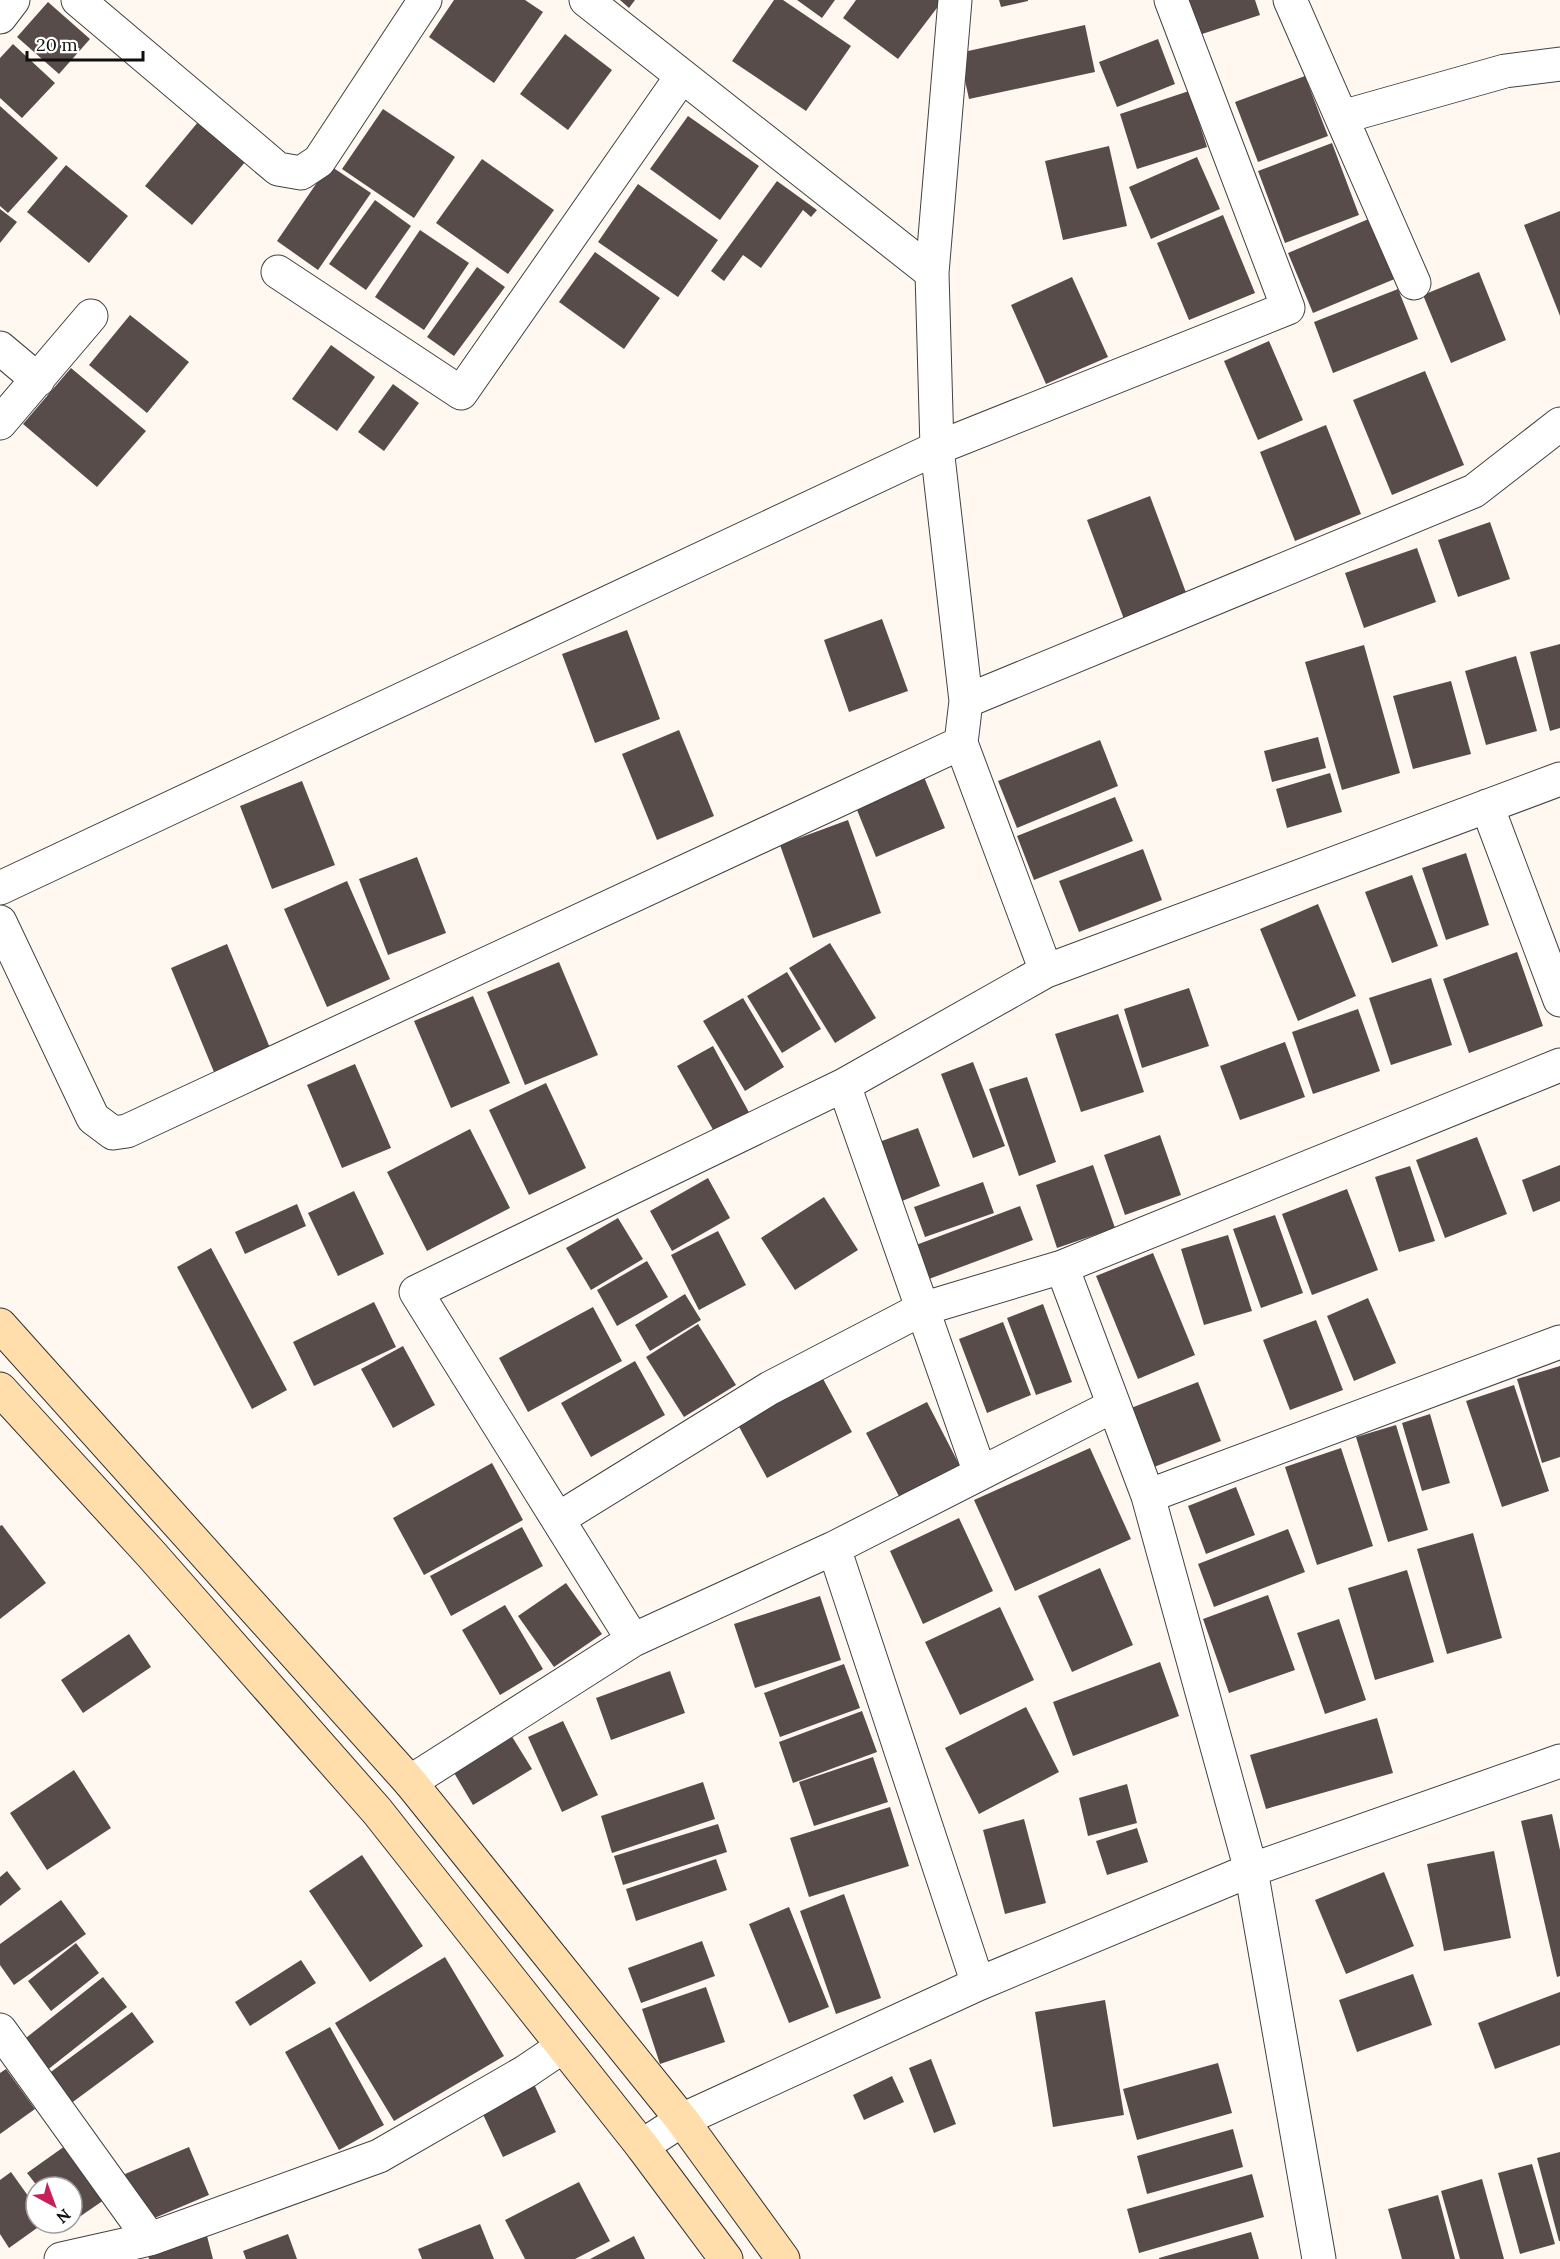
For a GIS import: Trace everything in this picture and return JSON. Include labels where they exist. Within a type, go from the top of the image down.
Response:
[{"type":"street","points":[[0,17],[13,0]]},
{"type":"street","points":[[78,0],[278,169],[301,173],[319,161],[425,0]]},
{"type":"street","points":[[586,0],[932,273]]},
{"type":"street","points":[[955,0],[932,273],[937,448],[966,701],[961,742],[1046,971]]},
{"type":"street","points":[[0,888],[937,448],[1288,308],[1171,0]]},
{"type":"street","points":[[1290,0],[1414,283]]},
{"type":"street","points":[[1342,117],[1505,71],[1560,64]]},
{"type":"street","points":[[278,272],[461,393],[682,76]]},
{"type":"street","points":[[0,423],[91,316]]},
{"type":"street","points":[[0,348],[38,380]]},
{"type":"street","points":[[966,701],[1474,491],[1560,424]]},
{"type":"street","points":[[0,922],[93,1118],[113,1133],[127,1131],[961,742]]},
{"type":"street","points":[[633,1640],[416,1292],[844,1085],[1046,971],[1560,779]]},
{"type":"street","points":[[1487,806],[1560,1000]]},
{"type":"street","points":[[558,1519],[770,1388],[922,1309],[1062,1267],[1560,1065]]},
{"type":"street","points":[[844,1085],[980,1473]]},
{"type":"street","points":[[1062,1267],[1148,1496],[1251,1870],[1320,2259]]},
{"type":"street","points":[[0,1325],[410,1782],[682,2120],[783,2259]]},
{"type":"street","points":[[1148,1496],[1560,1342]]},
{"type":"street","points":[[0,1389],[150,1554],[377,1811],[642,2146],[726,2259]]},
{"type":"street","points":[[410,1782],[633,1640],[834,1548],[1113,1406]]},
{"type":"street","points":[[834,1548],[978,1984]]},
{"type":"street","points":[[642,2146],[682,2120],[978,1984],[1251,1870],[1560,1761]]},
{"type":"street","points":[[0,2030],[140,2247]]},
{"type":"street","points":[[61,2259],[140,2247],[380,2156],[525,2072],[562,2047]]},
{"type":"building","points":[[454,0],[525,0],[543,12],[494,83],[429,37]]},
{"type":"building","points":[[620,0],[635,0],[629,8]]},
{"type":"building","points":[[774,0],[783,0],[851,46],[806,111],[732,61]]},
{"type":"building","points":[[797,0],[835,0],[822,18]]},
{"type":"building","points":[[856,0],[943,0],[898,59],[843,18]]},
{"type":"building","points":[[999,0],[1028,0],[1028,1],[1001,7]]},
{"type":"building","points":[[1184,0],[1255,0],[1260,15],[1196,36]]},
{"type":"building","points":[[48,2],[90,39],[59,74],[17,37]]},
{"type":"building","points":[[1085,25],[1095,72],[969,99],[959,53]]},
{"type":"building","points":[[565,34],[612,70],[568,130],[520,94]]},
{"type":"building","points":[[1158,39],[1175,84],[1117,107],[1099,62]]},
{"type":"building","points":[[13,44],[55,83],[22,118],[0,98],[0,58]]},
{"type":"building","points":[[1305,76],[1328,136],[1258,162],[1235,102]]},
{"type":"building","points":[[1189,91],[1207,147],[1137,169],[1120,114]]},
{"type":"building","points":[[0,106],[58,158],[8,213],[0,206]]},
{"type":"building","points":[[383,109],[455,157],[414,218],[342,169]]},
{"type":"building","points":[[203,116],[251,155],[192,225],[145,186]]},
{"type":"building","points":[[688,116],[759,166],[720,220],[650,169]]},
{"type":"building","points":[[1332,143],[1359,215],[1285,243],[1258,171]]},
{"type":"building","points":[[1109,146],[1127,226],[1063,240],[1045,161]]},
{"type":"building","points":[[1197,157],[1220,209],[1151,239],[1129,187]]},
{"type":"building","points":[[482,159],[554,210],[508,274],[436,223]]},
{"type":"building","points":[[66,165],[128,216],[89,263],[27,212]]},
{"type":"building","points":[[329,165],[371,193],[318,270],[277,241]]},
{"type":"building","points":[[777,181],[817,210],[811,217],[803,210],[761,268],[743,255],[724,281],[711,271]]},
{"type":"building","points":[[638,184],[718,240],[678,297],[598,242]]},
{"type":"building","points":[[375,200],[411,226],[366,290],[329,264]]},
{"type":"building","points":[[0,209],[17,222],[0,243]]},
{"type":"building","points":[[1560,211],[1560,316],[1524,225]]},
{"type":"building","points":[[1223,215],[1255,293],[1189,320],[1157,243]]},
{"type":"building","points":[[1371,218],[1397,278],[1313,313],[1288,253]]},
{"type":"building","points":[[420,230],[469,263],[424,330],[375,297]]},
{"type":"building","points":[[595,252],[660,298],[624,349],[559,302]]},
{"type":"building","points":[[477,267],[505,287],[454,356],[427,337]]},
{"type":"building","points":[[1479,272],[1506,340],[1451,363],[1423,295]]},
{"type":"building","points":[[1072,277],[1108,357],[1046,384],[1011,305]]},
{"type":"building","points":[[1398,289],[1418,339],[1333,373],[1314,322]]},
{"type":"building","points":[[130,315],[189,362],[147,413],[89,365]]},
{"type":"building","points":[[1269,341],[1303,420],[1258,440],[1224,361]]},
{"type":"building","points":[[331,345],[375,377],[337,431],[292,399]]},
{"type":"building","points":[[71,368],[146,431],[97,487],[23,424]]},
{"type":"building","points":[[1425,371],[1464,465],[1392,495],[1353,400]]},
{"type":"building","points":[[393,384],[419,403],[384,451],[358,432]]},
{"type":"building","points":[[1326,425],[1361,514],[1295,541],[1260,452]]},
{"type":"building","points":[[1150,496],[1191,606],[1128,630],[1087,520]]},
{"type":"building","points":[[1490,522],[1510,579],[1458,597],[1438,540]]},
{"type":"building","points":[[1417,548],[1436,602],[1364,628],[1345,573]]},
{"type":"building","points":[[882,619],[908,691],[849,712],[824,640]]},
{"type":"building","points":[[627,630],[660,719],[595,743],[562,654]]},
{"type":"building","points":[[1560,644],[1560,728],[1550,731],[1530,652]]},
{"type":"building","points":[[1364,645],[1400,773],[1342,790],[1305,662]]},
{"type":"building","points":[[1516,656],[1537,731],[1486,745],[1465,671]]},
{"type":"building","points":[[1451,681],[1471,754],[1413,769],[1393,696]]},
{"type":"building","points":[[679,730],[714,816],[657,840],[622,754]]},
{"type":"building","points":[[1318,737],[1326,768],[1272,782],[1264,751]]},
{"type":"building","points":[[1100,740],[1118,786],[1017,828],[998,781]]},
{"type":"building","points":[[1330,773],[1342,812],[1287,828],[1276,789]]},
{"type":"building","points":[[924,777],[945,828],[876,857],[855,805]]},
{"type":"building","points":[[302,781],[335,865],[272,889],[240,806]]},
{"type":"building","points":[[1115,797],[1133,841],[1034,880],[1017,836]]},
{"type":"building","points":[[848,820],[881,913],[813,938],[780,845]]},
{"type":"building","points":[[1143,849],[1162,900],[1079,932],[1059,881]]},
{"type":"building","points":[[1466,853],[1489,925],[1446,940],[1422,868]]},
{"type":"building","points":[[417,857],[446,933],[388,955],[359,879]]},
{"type":"building","points":[[1412,875],[1438,946],[1392,963],[1365,892]]},
{"type":"building","points":[[347,881],[390,979],[327,1007],[284,909]]},
{"type":"building","points":[[1318,904],[1356,996],[1298,1021],[1260,929]]},
{"type":"building","points":[[830,943],[876,1018],[835,1043],[789,968]]},
{"type":"building","points":[[227,944],[270,1048],[214,1072],[171,968]]},
{"type":"building","points":[[1517,952],[1543,1026],[1469,1053],[1443,979]]},
{"type":"building","points":[[559,962],[598,1055],[525,1085],[487,992]]},
{"type":"building","points":[[787,972],[821,1029],[782,1053],[747,996]]},
{"type":"building","points":[[1431,978],[1452,1045],[1391,1065],[1369,998]]},
{"type":"building","points":[[1189,988],[1209,1046],[1142,1068],[1124,1009]]},
{"type":"building","points":[[473,996],[510,1083],[451,1108],[414,1021]]},
{"type":"building","points":[[743,998],[784,1067],[745,1091],[703,1021]]},
{"type":"building","points":[[1358,1009],[1380,1071],[1313,1094],[1292,1032]]},
{"type":"building","points":[[1118,1014],[1144,1092],[1081,1112],[1055,1034]]},
{"type":"building","points":[[1285,1042],[1305,1097],[1240,1120],[1220,1066]]},
{"type":"building","points":[[713,1046],[751,1116],[716,1135],[677,1066]]},
{"type":"building","points":[[973,1062],[1005,1146],[973,1158],[941,1074]]},
{"type":"building","points":[[355,1064],[391,1148],[342,1168],[307,1085]]},
{"type":"building","points":[[1027,1077],[1056,1162],[1019,1176],[989,1089]]},
{"type":"building","points":[[546,1083],[586,1168],[529,1195],[489,1110]]},
{"type":"building","points":[[918,1128],[940,1186],[902,1201],[879,1142]]},
{"type":"building","points":[[470,1129],[510,1208],[427,1251],[387,1172]]},
{"type":"building","points":[[1160,1135],[1181,1195],[1125,1215],[1104,1155]]},
{"type":"building","points":[[1477,1137],[1507,1214],[1445,1238],[1416,1160]]},
{"type":"building","points":[[1093,1165],[1115,1228],[1057,1248],[1036,1185]]},
{"type":"building","points":[[1560,1165],[1560,1201],[1533,1212],[1522,1180]]},
{"type":"building","points":[[1410,1166],[1435,1241],[1399,1252],[1375,1177]]},
{"type":"building","points":[[708,1178],[730,1218],[672,1251],[650,1211]]},
{"type":"building","points":[[983,1182],[994,1213],[925,1237],[914,1207]]},
{"type":"building","points":[[1347,1189],[1378,1270],[1312,1295],[1282,1214]]},
{"type":"building","points":[[354,1191],[384,1254],[338,1276],[308,1213]]},
{"type":"building","points":[[824,1197],[858,1250],[795,1290],[761,1238]]},
{"type":"building","points":[[297,1204],[306,1226],[245,1254],[235,1232]]},
{"type":"building","points":[[1020,1206],[1033,1240],[929,1279],[916,1245]]},
{"type":"building","points":[[1275,1215],[1303,1293],[1261,1308],[1233,1229]]},
{"type":"building","points":[[618,1218],[643,1259],[591,1290],[566,1248]]},
{"type":"building","points":[[718,1231],[746,1285],[699,1310],[671,1255]]},
{"type":"building","points":[[1228,1235],[1252,1311],[1204,1325],[1181,1249]]},
{"type":"building","points":[[211,1248],[287,1390],[252,1409],[177,1267]]},
{"type":"building","points":[[1153,1253],[1195,1355],[1138,1379],[1096,1276]]},
{"type":"building","points":[[647,1261],[668,1297],[617,1326],[597,1290]]},
{"type":"building","points":[[685,1294],[701,1320],[650,1351],[635,1325]]},
{"type":"building","points":[[1368,1298],[1396,1363],[1354,1381],[1327,1316]]},
{"type":"building","points":[[374,1302],[396,1347],[314,1386],[293,1342]]},
{"type":"building","points":[[1043,1304],[1072,1382],[1036,1395],[1007,1318]]},
{"type":"building","points":[[593,1307],[622,1361],[528,1412],[499,1358]]},
{"type":"building","points":[[1316,1320],[1343,1390],[1290,1410],[1263,1340]]},
{"type":"building","points":[[1003,1322],[1031,1395],[987,1413],[959,1339]]},
{"type":"building","points":[[698,1324],[736,1385],[684,1417],[646,1357]]},
{"type":"building","points":[[403,1346],[435,1405],[393,1428],[361,1369]]},
{"type":"building","points":[[635,1361],[665,1415],[591,1457],[561,1403]]},
{"type":"building","points":[[1560,1366],[1560,1457],[1542,1463],[1517,1379]]},
{"type":"building","points":[[822,1377],[852,1432],[767,1478],[737,1423]]},
{"type":"building","points":[[1198,1382],[1221,1441],[1154,1467],[1131,1408]]},
{"type":"building","points":[[1514,1385],[1549,1491],[1502,1507],[1466,1401]]},
{"type":"building","points":[[927,1402],[962,1470],[902,1502],[866,1433]]},
{"type":"building","points":[[1430,1414],[1450,1483],[1422,1491],[1402,1423]]},
{"type":"building","points":[[1396,1425],[1428,1530],[1388,1542],[1356,1437]]},
{"type":"building","points":[[1090,1448],[1131,1539],[1015,1591],[974,1500]]},
{"type":"building","points":[[1341,1448],[1373,1546],[1317,1565],[1285,1467]]},
{"type":"building","points":[[492,1463],[523,1520],[424,1575],[393,1518]]},
{"type":"building","points":[[1236,1487],[1255,1535],[1206,1554],[1188,1506]]},
{"type":"building","points":[[959,1518],[993,1591],[923,1624],[890,1551]]},
{"type":"building","points":[[2,1525],[46,1583],[0,1619],[0,1526]]},
{"type":"building","points":[[522,1527],[543,1566],[451,1616],[430,1576]]},
{"type":"building","points":[[1288,1529],[1305,1572],[1214,1607],[1198,1564]]},
{"type":"building","points":[[1473,1533],[1502,1638],[1447,1654],[1417,1549]]},
{"type":"building","points":[[1100,1568],[1133,1645],[1072,1672],[1038,1596]]},
{"type":"building","points":[[1407,1570],[1434,1662],[1375,1680],[1348,1588]]},
{"type":"building","points":[[566,1583],[602,1634],[554,1667],[518,1616]]},
{"type":"building","points":[[1268,1595],[1295,1670],[1229,1693],[1203,1619]]},
{"type":"building","points":[[820,1596],[841,1660],[755,1688],[734,1624]]},
{"type":"building","points":[[505,1605],[543,1669],[500,1695],[462,1630]]},
{"type":"building","points":[[1000,1607],[1034,1680],[960,1715],[925,1642]]},
{"type":"building","points":[[1339,1619],[1366,1700],[1325,1714],[1297,1633]]},
{"type":"building","points":[[129,1634],[151,1667],[83,1713],[61,1680]]},
{"type":"building","points":[[1160,1662],[1179,1716],[1073,1756],[1053,1702]]},
{"type":"building","points":[[844,1664],[860,1708],[780,1737],[764,1693]]},
{"type":"building","points":[[670,1671],[685,1713],[611,1740],[596,1698]]},
{"type":"building","points":[[1026,1707],[1059,1772],[979,1814],[945,1748]]},
{"type":"building","points":[[862,1711],[877,1752],[793,1783],[779,1742]]},
{"type":"building","points":[[1377,1718],[1393,1773],[1266,1809],[1250,1755]]},
{"type":"building","points":[[563,1721],[598,1795],[562,1812],[528,1737]]},
{"type":"building","points":[[511,1735],[532,1769],[473,1805],[453,1771]]},
{"type":"building","points":[[873,1757],[888,1802],[814,1826],[799,1782]]},
{"type":"building","points":[[74,1770],[111,1828],[47,1870],[10,1813]]},
{"type":"building","points":[[703,1782],[715,1819],[612,1853],[601,1816]]},
{"type":"building","points":[[1127,1784],[1137,1823],[1088,1836],[1079,1798]]},
{"type":"building","points":[[890,1807],[909,1866],[809,1897],[790,1838]]},
{"type":"building","points":[[1552,1814],[1560,1850],[1560,1976],[1557,1977],[1521,1821]]},
{"type":"building","points":[[1024,1819],[1046,1903],[1005,1914],[983,1830]]},
{"type":"building","points":[[718,1824],[727,1852],[623,1885],[614,1856]]},
{"type":"building","points":[[1137,1828],[1148,1862],[1107,1875],[1096,1841]]},
{"type":"building","points":[[1494,1851],[1511,1938],[1444,1951],[1427,1864]]},
{"type":"building","points":[[362,1855],[423,1946],[370,1982],[309,1891]]},
{"type":"building","points":[[716,1859],[727,1890],[636,1921],[626,1889]]},
{"type":"building","points":[[7,1871],[21,1889],[0,1906],[0,1877]]},
{"type":"building","points":[[1384,1872],[1414,1946],[1346,1974],[1315,1900]]},
{"type":"building","points":[[844,1894],[881,1998],[836,2014],[800,1911]]},
{"type":"building","points":[[61,1900],[86,1934],[14,1985],[0,1965],[0,1944]]},
{"type":"building","points":[[789,1907],[829,2007],[789,2023],[749,1924]]},
{"type":"building","points":[[702,1941],[715,1976],[641,2003],[628,1968]]},
{"type":"building","points":[[76,1943],[99,1973],[51,2011],[28,1981]]},
{"type":"building","points":[[445,1957],[504,2056],[394,2121],[335,2023]]},
{"type":"building","points":[[301,1960],[316,1983],[250,2026],[235,2002]]},
{"type":"building","points":[[1413,1974],[1432,2025],[1357,2052],[1339,2000]]},
{"type":"building","points":[[103,1977],[127,2007],[41,2075],[17,2045]]},
{"type":"building","points":[[706,1987],[725,2042],[660,2064],[642,2009]]},
{"type":"building","points":[[1560,1992],[1560,2045],[1495,2069],[1478,2023]]},
{"type":"building","points":[[1105,2000],[1124,2115],[1053,2127],[1035,2012]]},
{"type":"building","points":[[132,2012],[154,2042],[66,2107],[44,2077]]},
{"type":"building","points":[[330,2027],[384,2125],[339,2150],[285,2052]]},
{"type":"building","points":[[931,2059],[956,2124],[934,2133],[909,2068]]},
{"type":"building","points":[[1218,2063],[1232,2113],[1137,2140],[1123,2089]]},
{"type":"building","points":[[6,2069],[35,2109],[0,2134],[0,2073]]},
{"type":"building","points":[[892,2076],[904,2102],[864,2120],[853,2095]]},
{"type":"building","points":[[534,2084],[556,2132],[503,2157],[480,2108]]},
{"type":"building","points":[[1233,2129],[1243,2167],[1147,2194],[1137,2156]]},
{"type":"building","points":[[65,2146],[104,2200],[84,2214],[84,2175],[29,2175],[27,2173]]},
{"type":"building","points":[[189,2147],[209,2195],[145,2222],[125,2174]]},
{"type":"building","points":[[1560,2152],[1560,2241],[1559,2241],[1537,2158]]},
{"type":"building","points":[[1532,2164],[1555,2244],[1520,2254],[1498,2173]]},
{"type":"building","points":[[11,2172],[24,2190],[24,2235],[27,2235],[9,2248],[0,2234],[0,2180]]},
{"type":"building","points":[[1252,2174],[1264,2217],[1139,2253],[1127,2209]]},
{"type":"building","points":[[1482,2179],[1504,2259],[1460,2259],[1441,2191]]},
{"type":"building","points":[[579,2182],[610,2241],[575,2259],[525,2259],[505,2220]]},
{"type":"building","points":[[1438,2195],[1455,2259],[1402,2259],[1388,2209]]},
{"type":"building","points":[[480,2224],[494,2259],[422,2259],[418,2249]]},
{"type":"building","points":[[1251,2232],[1259,2259],[1159,2259],[1159,2258]]},
{"type":"building","points":[[288,2234],[297,2259],[246,2259],[243,2251]]},
{"type":"building","points":[[207,2236],[213,2259],[149,2259],[147,2252]]},
{"type":"building","points":[[634,2236],[645,2259],[590,2259]]}]
